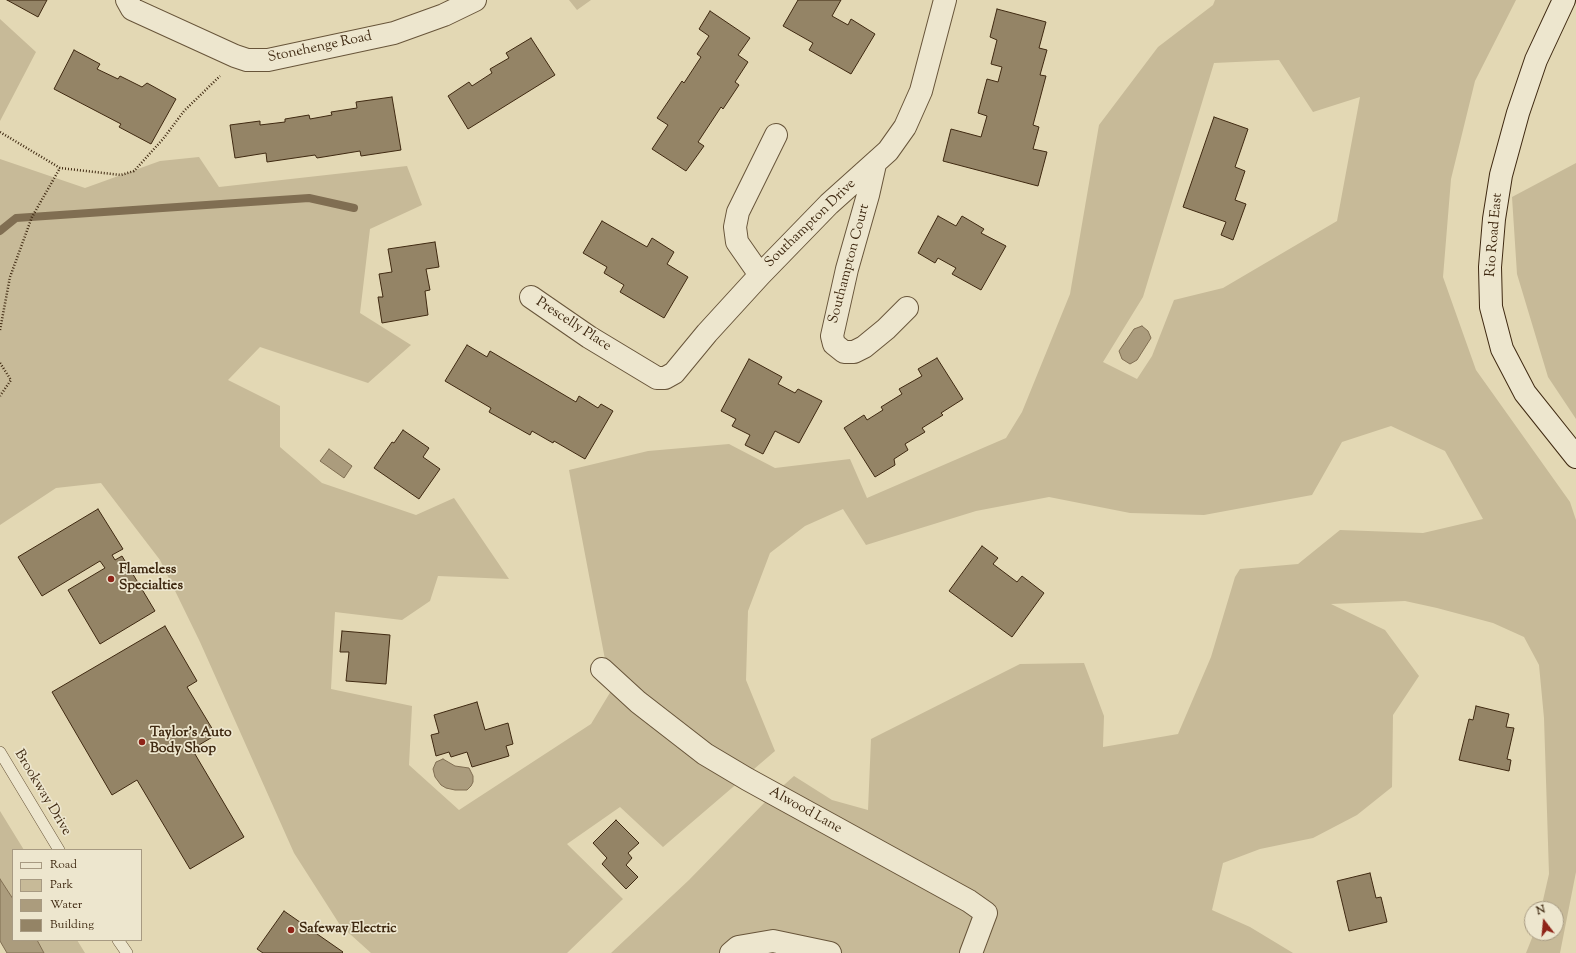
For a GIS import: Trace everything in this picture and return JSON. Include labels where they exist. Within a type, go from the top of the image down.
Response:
[{"type":"street","name":"Stonehenge Road","points":[[127,0],[132,9],[235,56],[247,60],[268,60],[394,33],[444,15],[475,0]]},
{"type":"street","name":"Southampton Drive","points":[[616,353],[657,378],[665,378],[674,373],[707,333],[760,275],[829,204],[888,151],[905,127],[921,91],[945,0]]},
{"type":"street","name":"Rio Road East","points":[[1564,0],[1536,60],[1518,113],[1501,174],[1494,219],[1490,267],[1491,307],[1502,349],[1525,393],[1576,457]]},
{"type":"street","points":[[760,275],[737,242],[735,227],[738,212],[776,135]]},
{"type":"street","name":"Southampton Court","points":[[875,164],[868,195],[847,269],[832,336],[834,344],[844,352],[854,352],[864,347],[886,330],[907,308]]},
{"type":"street","name":"Prescelly Place","points":[[531,297],[589,337],[616,353]]},
{"type":"street","name":"Alwood Lane","points":[[602,669],[638,702],[705,754],[747,779],[969,901],[986,913],[971,953]]},
{"type":"street","points":[[732,953],[738,948],[773,940],[830,953]]},
{"type":"lane","name":"Brookway Drive","points":[[0,752],[58,849]]},
{"type":"lane","points":[[119,941],[127,953]]},
{"type":"path","points":[[0,132],[60,168],[121,175],[134,171],[163,139],[184,111],[222,75],[235,56]]},
{"type":"path","points":[[0,330],[10,277],[32,217],[60,168]]},
{"type":"path","points":[[0,363],[11,380],[0,396]]},
{"type":"green space","points":[[569,0],[591,0],[577,10]]},
{"type":"green space","points":[[1215,0],[1516,0],[1475,81],[1451,179],[1443,277],[1476,370],[1570,502],[1576,520],[1576,872],[1564,933],[1564,901],[1543,901],[1549,874],[1544,718],[1539,665],[1524,637],[1493,623],[1405,601],[1331,604],[1385,630],[1419,676],[1393,715],[1392,787],[1357,815],[1313,838],[1260,849],[1223,863],[1212,910],[1250,927],[1293,953],[611,953],[689,880],[766,801],[794,776],[832,800],[868,810],[871,739],[1020,664],[1084,663],[1104,716],[1103,747],[1178,734],[1211,657],[1235,577],[1240,569],[1298,564],[1340,530],[1423,533],[1483,519],[1445,451],[1391,426],[1342,442],[1312,495],[1204,515],[1130,513],[1049,497],[976,511],[866,545],[843,509],[805,526],[770,553],[748,611],[746,680],[775,751],[663,847],[620,807],[567,844],[623,899],[567,953],[371,953],[340,925],[294,853],[200,642],[160,560],[101,483],[56,488],[0,525],[0,159],[85,188],[160,161],[199,157],[219,187],[407,166],[422,205],[370,229],[360,313],[411,345],[368,383],[260,347],[228,380],[280,406],[280,447],[322,483],[416,515],[454,498],[509,579],[438,576],[430,601],[402,620],[335,612],[331,689],[412,706],[409,765],[459,810],[591,724],[611,691],[569,470],[648,451],[729,444],[775,468],[850,459],[867,498],[1006,438],[1022,412],[1070,294],[1099,125],[1158,47],[1213,5]],"holes":[[[1279,60],[1313,112],[1360,97],[1337,221],[1223,288],[1174,300],[1152,356],[1137,379],[1103,362],[1143,297],[1214,63]]]},
{"type":"green space","points":[[0,19],[36,52],[0,121]]},
{"type":"green space","points":[[1576,163],[1576,419],[1548,377],[1517,274],[1512,197]]},
{"type":"green space","points":[[0,811],[23,849],[12,849],[12,897],[0,879]]},
{"type":"green space","points":[[38,941],[78,941],[85,953],[44,953]]},
{"type":"green space","points":[[1531,941],[1562,941],[1560,953],[1526,953]]},
{"type":"water","points":[[1142,326],[1148,331],[1151,338],[1137,360],[1130,364],[1122,359],[1119,351],[1134,329]]},
{"type":"water","points":[[329,449],[352,466],[344,478],[320,461]]},
{"type":"water","points":[[443,759],[455,766],[469,768],[473,776],[473,782],[467,790],[455,790],[441,785],[435,777],[433,769],[436,762]]},
{"type":"water","points":[[0,879],[12,897],[12,941],[38,941],[44,953],[7,953],[0,941]]},
{"type":"building","points":[[7,0],[47,0],[38,17]]},
{"type":"building","points":[[798,0],[841,0],[832,16],[848,25],[851,19],[875,34],[851,74],[809,50],[813,43],[783,26]]},
{"type":"building","points":[[997,9],[1046,22],[1039,48],[1047,50],[1040,75],[1046,76],[1033,125],[1039,127],[1033,149],[1047,152],[1038,186],[943,161],[951,129],[981,137],[987,116],[978,113],[987,79],[998,82],[1002,67],[991,64],[997,40],[990,37]]},
{"type":"building","points":[[710,11],[750,38],[738,55],[748,62],[735,82],[739,85],[723,109],[721,107],[698,142],[704,146],[686,171],[652,149],[668,125],[657,118],[682,81],[684,83],[701,57],[697,54],[709,36],[699,29]]},
{"type":"building","points":[[531,38],[555,75],[468,129],[448,96],[469,82],[472,86],[492,73],[490,69],[509,58],[506,53]]},
{"type":"building","points":[[74,50],[100,64],[97,69],[118,79],[120,76],[142,87],[147,83],[176,99],[151,144],[119,127],[121,124],[54,89]]},
{"type":"building","points":[[392,97],[401,150],[361,156],[360,151],[317,158],[315,155],[267,162],[266,153],[235,158],[230,125],[260,121],[260,125],[285,122],[285,119],[309,115],[310,119],[332,115],[331,112],[357,108],[356,102]]},
{"type":"building","points":[[1214,117],[1248,129],[1235,167],[1245,171],[1235,200],[1246,204],[1233,240],[1221,235],[1226,222],[1183,207]]},
{"type":"building","points":[[938,216],[956,226],[962,216],[984,229],[981,233],[1006,246],[981,290],[952,274],[956,268],[938,258],[935,263],[918,253]]},
{"type":"building","points":[[602,221],[647,247],[652,238],[674,252],[667,264],[688,277],[664,318],[620,292],[624,285],[604,273],[607,267],[583,253]]},
{"type":"building","points":[[435,242],[439,267],[426,269],[430,290],[425,291],[428,315],[382,323],[378,297],[383,297],[379,274],[392,272],[388,249]]},
{"type":"building","points":[[467,345],[487,357],[490,351],[576,402],[579,396],[598,408],[601,404],[613,411],[585,459],[554,441],[553,443],[532,431],[530,435],[489,412],[491,408],[445,381]]},
{"type":"building","points":[[937,358],[963,399],[941,413],[943,415],[922,428],[925,432],[905,444],[908,450],[894,459],[895,465],[875,477],[844,428],[864,415],[867,420],[883,410],[881,407],[902,394],[899,389],[922,376],[918,369]]},
{"type":"building","points":[[749,359],[782,377],[778,384],[795,393],[798,389],[822,401],[799,443],[775,431],[763,454],[745,445],[750,435],[732,426],[736,419],[721,411]]},
{"type":"building","points":[[403,430],[429,448],[423,457],[440,469],[419,499],[374,468],[392,442],[394,443]]},
{"type":"building","name":"Flameless Specialties","points":[[98,509],[123,549],[112,555],[115,560],[122,556],[155,611],[100,644],[68,590],[105,568],[100,561],[42,596],[18,557]]},
{"type":"building","points":[[982,546],[998,558],[993,564],[1017,582],[1022,576],[1044,593],[1012,637],[949,591]]},
{"type":"building","name":"Taylor’s Auto Body Shop","points":[[165,626],[197,681],[187,687],[216,735],[192,749],[244,837],[190,869],[137,780],[112,795],[52,692]]},
{"type":"building","points":[[342,631],[390,635],[386,684],[346,681],[349,652],[340,652]]},
{"type":"building","points":[[477,702],[485,730],[508,723],[513,744],[506,746],[509,756],[472,767],[467,752],[451,757],[449,752],[436,756],[431,735],[439,733],[434,715]]},
{"type":"building","points":[[1476,706],[1509,714],[1506,727],[1514,728],[1507,759],[1511,760],[1509,771],[1459,760],[1469,719],[1473,720]]},
{"type":"building","points":[[616,820],[639,843],[628,853],[632,858],[626,865],[638,877],[626,889],[602,864],[607,858],[593,843]]},
{"type":"building","points":[[1370,873],[1376,898],[1381,897],[1387,922],[1349,931],[1337,881]]},
{"type":"building","name":"Safeway Electric","points":[[284,911],[343,952],[263,953],[257,949]]},
{"type":"waterway","points":[[0,231],[16,218],[309,198],[354,208]]},
{"type":"place","name":"Flameless Specialties","points":[[111,579]]},
{"type":"place","name":"Taylor’s Auto Body Shop","points":[[142,742]]},
{"type":"place","name":"Safeway Electric","points":[[291,930]]}]
